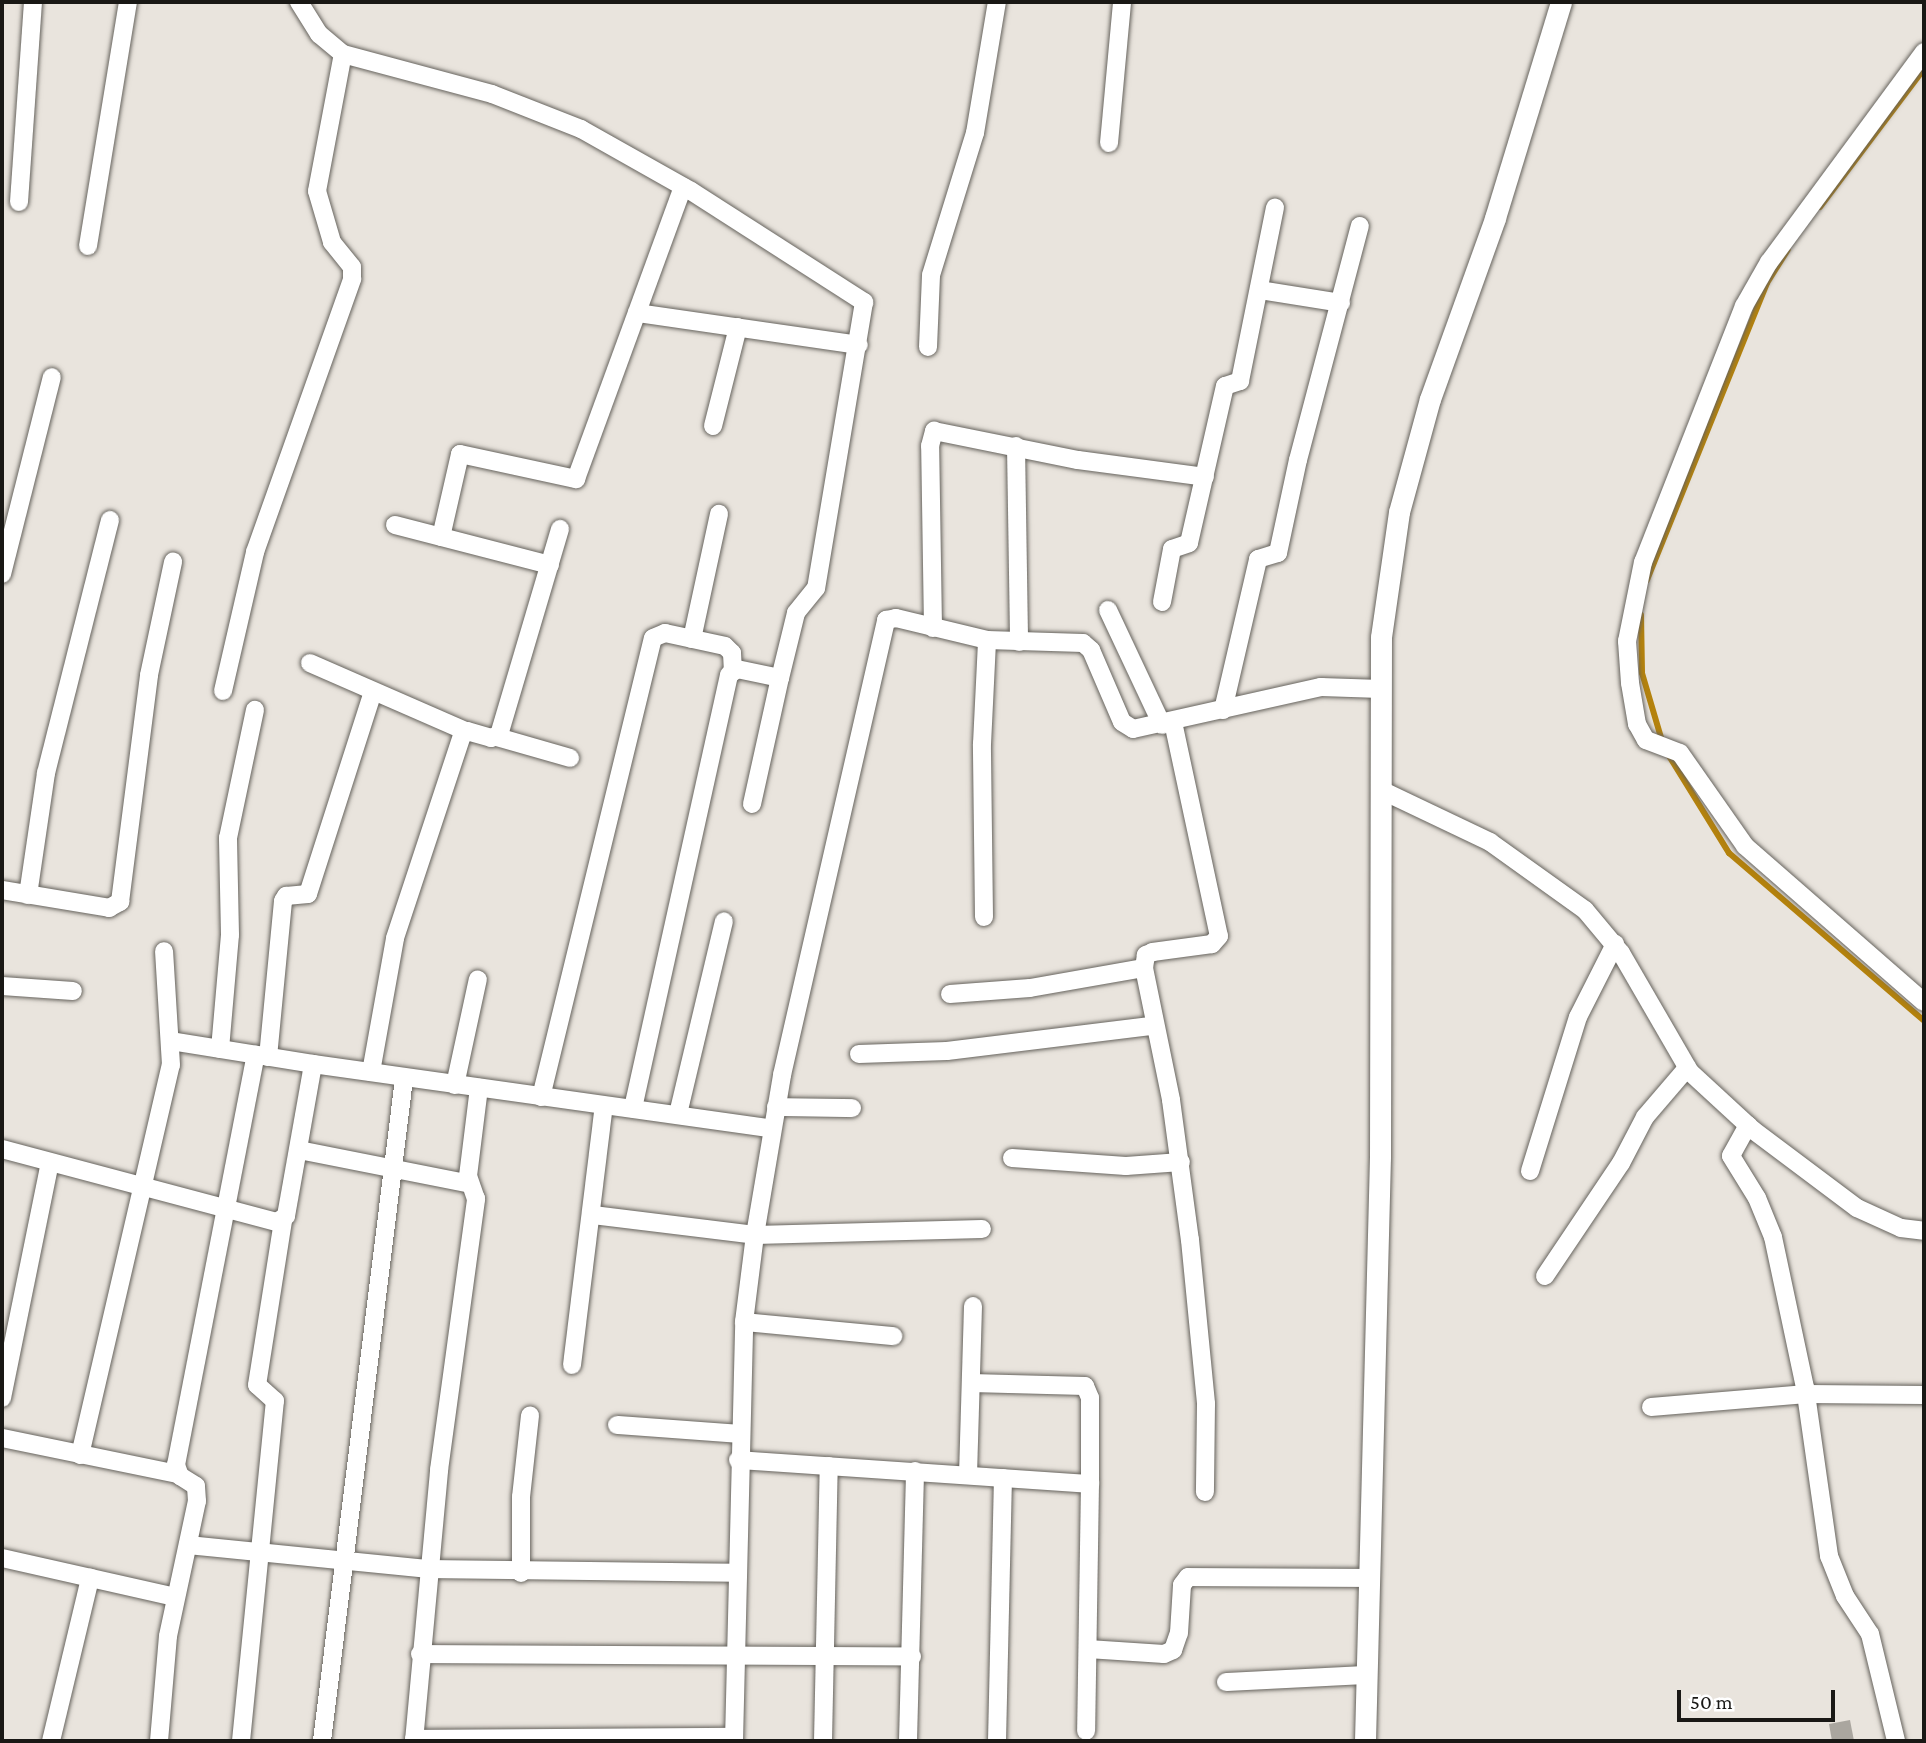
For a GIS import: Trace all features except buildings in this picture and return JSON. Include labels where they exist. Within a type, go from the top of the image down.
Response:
[{"type":"street","points":[[19,202],[33,2]]},
{"type":"street","points":[[88,246],[128,2]]},
{"type":"street","points":[[299,2],[324,40],[342,54],[492,94],[556,119],[683,187],[862,299],[865,307],[859,345],[816,587],[796,612],[752,804]]},
{"type":"street","points":[[928,347],[932,275],[975,133],[997,2]]},
{"type":"street","points":[[1109,143],[1122,2]]},
{"type":"street","points":[[1365,1741],[1380,1157],[1381,637],[1399,512],[1430,399],[1495,218],[1561,2]]},
{"type":"street","points":[[1924,52],[1757,282],[1643,562],[1629,628],[1629,673],[1640,730],[1649,742],[1667,748],[1745,846],[1924,1002]]},
{"type":"street","points":[[223,691],[255,552],[352,279],[352,267],[332,242],[317,191],[342,54]]},
{"type":"street","points":[[441,537],[460,454],[576,479],[683,187]]},
{"type":"street","points":[[1162,602],[1171,551],[1189,543],[1225,386],[1240,381],[1275,207]]},
{"type":"street","points":[[1223,710],[1258,559],[1278,553],[1298,460],[1360,226]]},
{"type":"street","points":[[1260,290],[1341,303]]},
{"type":"street","points":[[637,313],[859,345]]},
{"type":"street","points":[[713,426],[738,327]]},
{"type":"street","points":[[2,573],[52,377]]},
{"type":"street","points":[[933,628],[931,433],[951,432],[1078,460],[1205,477]]},
{"type":"street","points":[[1016,446],[1019,642]]},
{"type":"street","points":[[692,639],[719,514]]},
{"type":"street","points":[[28,895],[46,773],[110,520]]},
{"type":"street","points":[[395,525],[550,565]]},
{"type":"street","points":[[497,737],[559,529]]},
{"type":"street","points":[[2,890],[109,908],[120,902],[149,675],[173,562]]},
{"type":"street","points":[[1108,610],[1168,723],[1219,936],[1212,944],[1153,952],[1146,955],[1144,968],[1152,1026],[1181,1162],[1206,1404],[1205,1492]]},
{"type":"street","points":[[479,1088],[470,1184],[476,1199],[427,1569],[414,1740],[734,1739],[739,1434],[744,1322],[755,1235],[771,1128],[884,625],[896,618],[987,640],[1087,645],[1122,722],[1133,729],[1321,687],[1381,689]]},
{"type":"street","points":[[541,1097],[650,646],[659,634],[729,649],[733,670],[675,906],[633,1108]]},
{"type":"street","points":[[984,917],[981,780],[987,640]]},
{"type":"street","points":[[310,663],[466,732],[497,737],[570,758]]},
{"type":"street","points":[[733,670],[780,678]]},
{"type":"street","points":[[178,1474],[176,1465],[262,1056],[283,901],[286,896],[308,894],[373,691]]},
{"type":"street","points":[[220,1049],[230,935],[228,838],[255,710]]},
{"type":"street","points":[[371,1072],[395,938],[466,732]]},
{"type":"street","points":[[1381,790],[1490,842],[1586,910],[1615,944],[1687,1068],[1748,1125],[1857,1208],[1901,1228],[1924,1231]]},
{"type":"street","points":[[678,1114],[724,922]]},
{"type":"street","points":[[1530,1171],[1578,1017],[1615,944]]},
{"type":"street","points":[[80,1455],[171,1065],[172,1041],[164,951]]},
{"type":"street","points":[[950,994],[1030,988],[1144,968]]},
{"type":"street","points":[[455,1085],[478,979]]},
{"type":"street","points":[[2,986],[73,991]]},
{"type":"street","points":[[859,1054],[986,1047],[1152,1026]]},
{"type":"street","points":[[172,1041],[404,1079],[771,1128]]},
{"type":"street","points":[[241,1741],[275,1401],[257,1385],[283,1220],[299,1150],[313,1064]]},
{"type":"street","points":[[1545,1276],[1645,1118],[1687,1068]]},
{"type":"street","points":[[322,1741],[341,1562],[404,1079]]},
{"type":"street","points":[[572,1365],[593,1215],[604,1106]]},
{"type":"street","points":[[776,1107],[852,1108]]},
{"type":"street","points":[[1748,1125],[1731,1156],[1757,1198],[1773,1237],[1806,1394],[1829,1556],[1845,1596],[1870,1634],[1896,1741]]},
{"type":"street","points":[[2,1149],[141,1188],[283,1220]]},
{"type":"street","points":[[299,1150],[391,1171],[470,1184]]},
{"type":"street","points":[[1012,1158],[1126,1166],[1181,1162]]},
{"type":"street","points":[[2,1398],[7,1336],[50,1163]]},
{"type":"street","points":[[593,1215],[755,1235],[982,1229]]},
{"type":"street","points":[[968,1475],[973,1306]]},
{"type":"street","points":[[744,1322],[893,1336]]},
{"type":"street","points":[[971,1383],[1085,1385],[1090,1398],[1086,1731]]},
{"type":"street","points":[[1651,1407],[1806,1394],[1924,1395]]},
{"type":"street","points":[[521,1573],[522,1497],[530,1415]]},
{"type":"street","points":[[617,1425],[739,1434]]},
{"type":"street","points":[[2,1438],[178,1474],[197,1489],[188,1545],[175,1597],[159,1741]]},
{"type":"street","points":[[738,1460],[1090,1484]]},
{"type":"street","points":[[823,1741],[829,1466]]},
{"type":"street","points":[[908,1741],[915,1471]]},
{"type":"street","points":[[997,1741],[1003,1478]]},
{"type":"street","points":[[188,1545],[427,1569],[521,1573],[737,1573]]},
{"type":"street","points":[[2,1558],[175,1597]]},
{"type":"street","points":[[1088,1649],[1164,1654],[1173,1650],[1179,1633],[1182,1585],[1188,1577],[1368,1578]]},
{"type":"street","points":[[51,1741],[90,1578]]},
{"type":"street","points":[[420,1654],[912,1657]]},
{"type":"street","points":[[1227,1682],[1366,1675]]},
{"type":"waterway","points":[[1820,207],[1924,69]]},
{"type":"waterway","points":[[1647,580],[1767,283],[1788,250]]},
{"type":"waterway","points":[[1641,615],[1642,673],[1662,741]]},
{"type":"waterway","points":[[1666,751],[1729,853],[1924,1021]]}]
